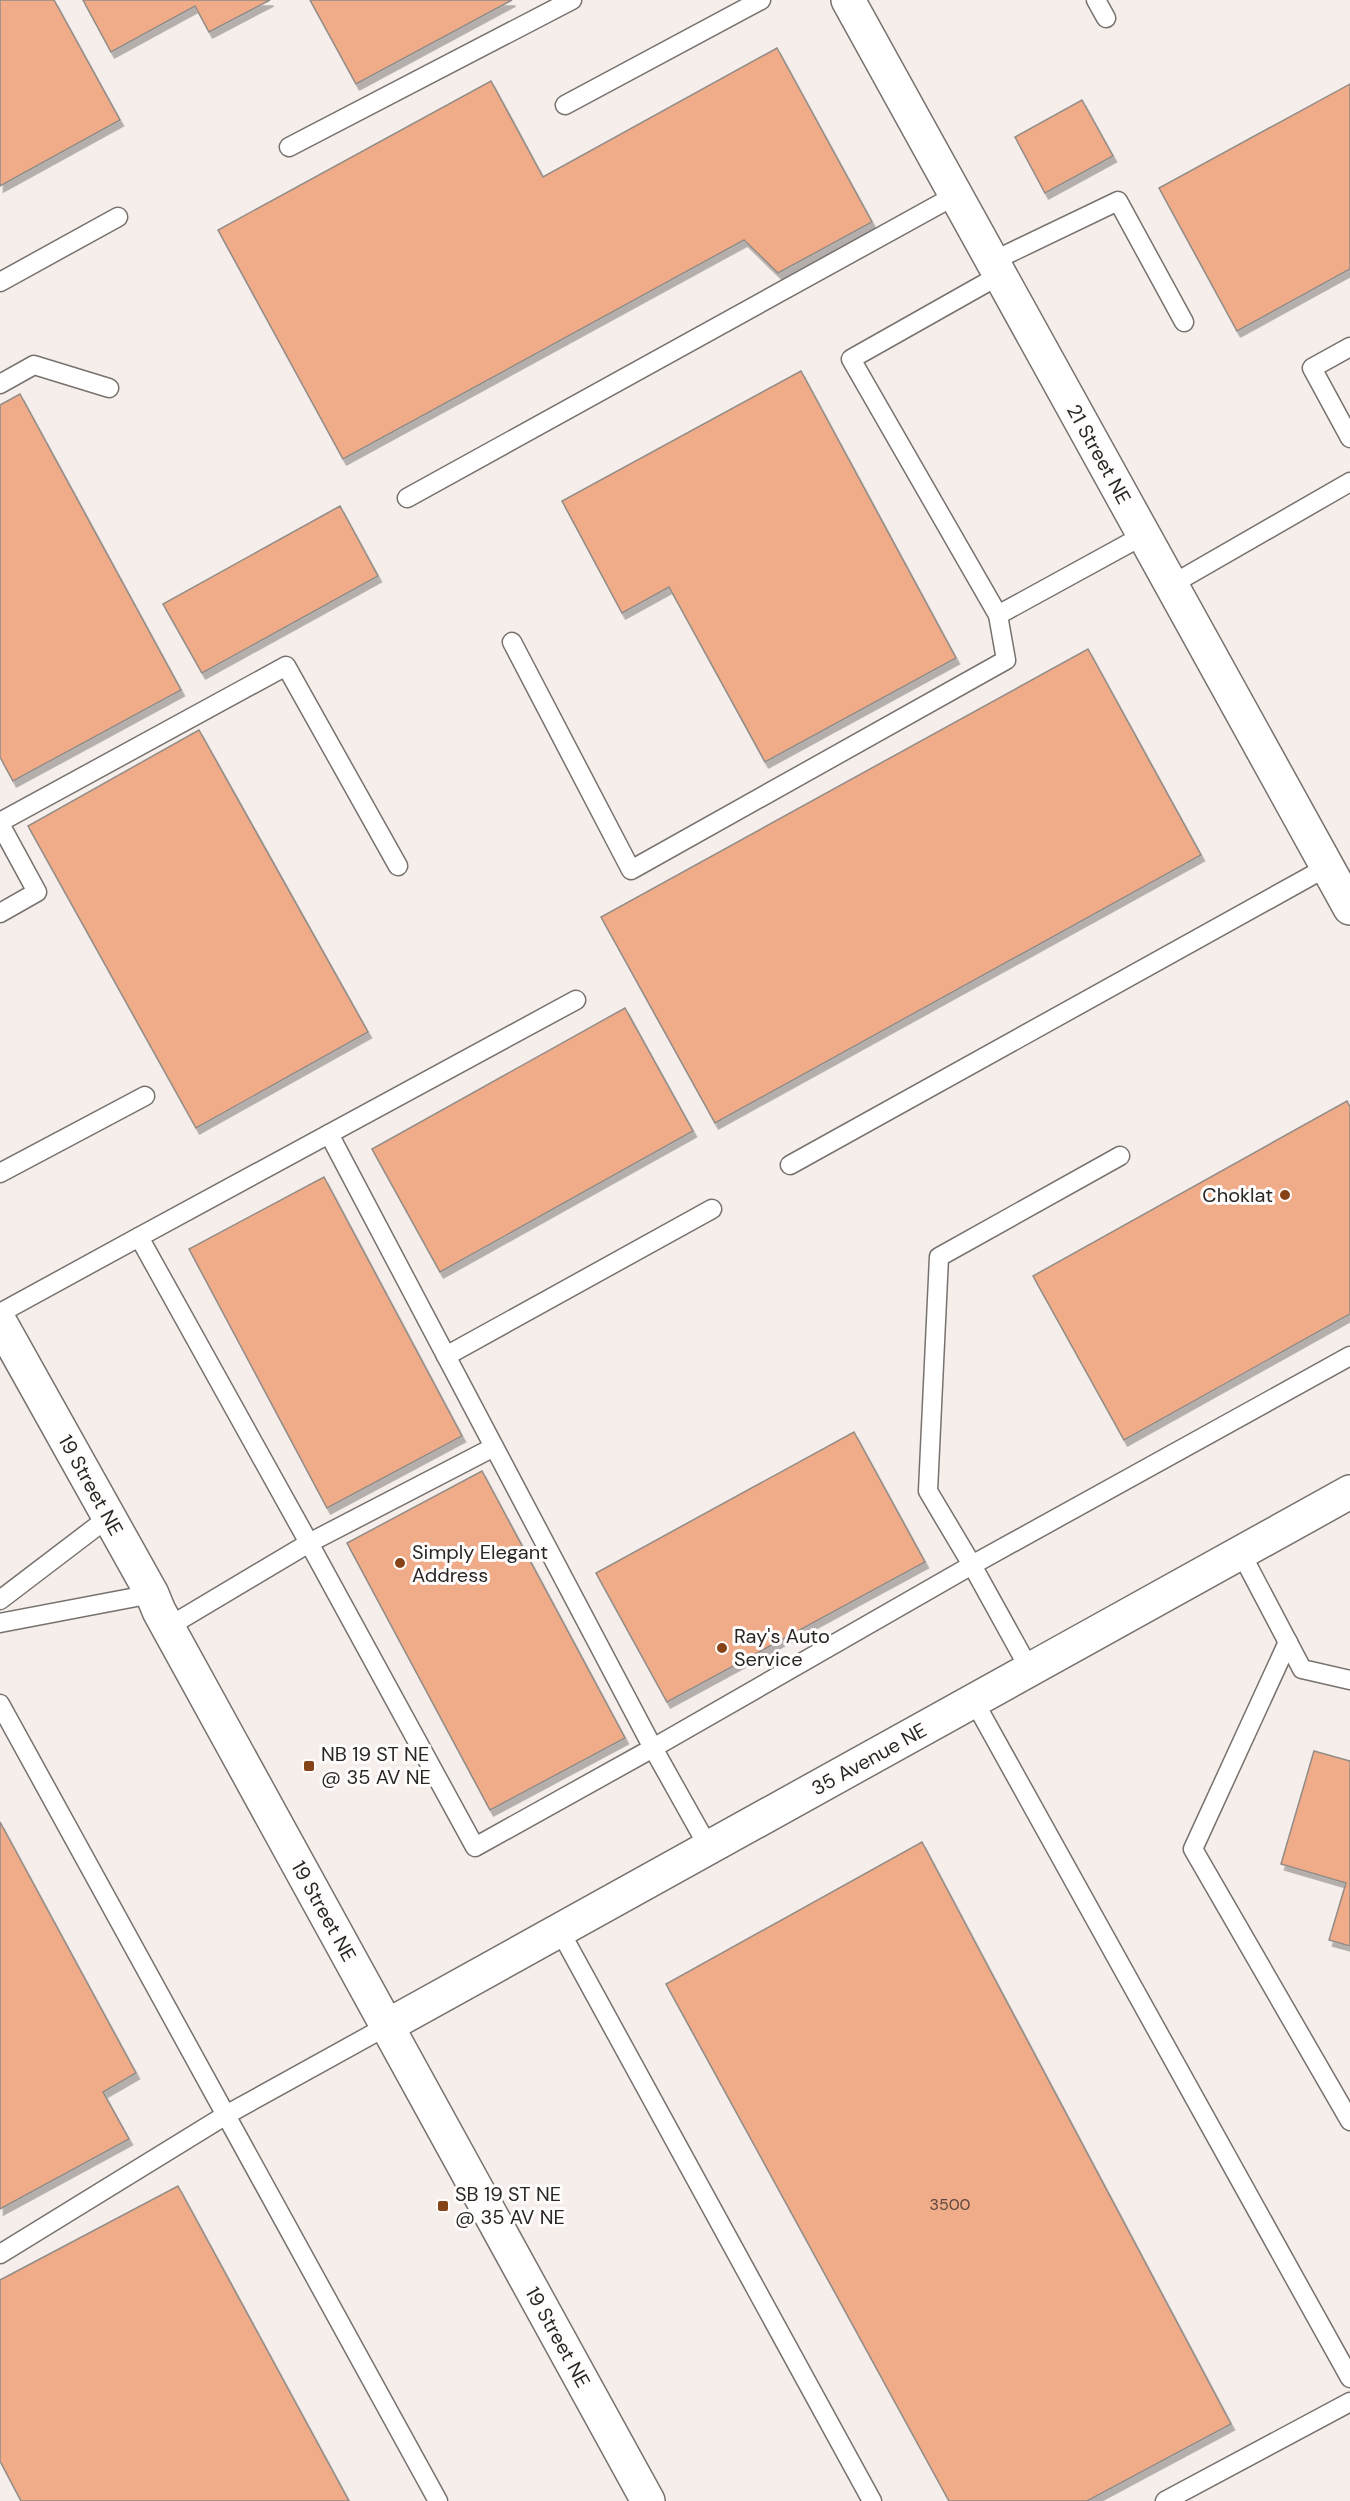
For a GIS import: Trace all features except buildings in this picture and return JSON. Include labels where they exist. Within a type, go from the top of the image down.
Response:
[{"type":"street","name":"21 Street NE","points":[[848,0],[1350,908]]},
{"type":"street","name":"19 Street NE","points":[[0,1322],[152,1594],[648,2501]]},
{"type":"street","name":"35 Avenue NE","points":[[387,2026],[1350,1492]]},
{"type":"lane","points":[[289,147],[572,0]]},
{"type":"lane","points":[[565,105],[761,0]]},
{"type":"lane","points":[[1096,0],[1106,18]]},
{"type":"lane","points":[[407,498],[956,195]]},
{"type":"lane","points":[[512,642],[631,870],[1006,660],[998,615],[851,358],[996,268],[1118,201],[1184,322]]},
{"type":"lane","points":[[0,282],[118,217]]},
{"type":"lane","points":[[1350,347],[1312,368],[1350,438]]},
{"type":"lane","points":[[0,384],[34,365],[109,388]]},
{"type":"lane","points":[[1171,585],[1350,482]]},
{"type":"lane","points":[[998,615],[1144,535]]},
{"type":"lane","points":[[0,913],[38,892],[0,823],[286,666],[398,866]]},
{"type":"lane","points":[[789,1165],[1327,867]]},
{"type":"lane","points":[[0,1313],[576,999]]},
{"type":"lane","points":[[0,1173],[145,1096]]},
{"type":"lane","points":[[329,1134],[652,1748],[709,1848]]},
{"type":"lane","points":[[1030,1670],[972,1564],[928,1491],[939,1257],[1120,1156]]},
{"type":"lane","points":[[446,1356],[712,1209]]},
{"type":"lane","points":[[139,1237],[475,1847],[972,1564],[1350,1356]]},
{"type":"lane","points":[[168,1627],[309,1543],[494,1447]]},
{"type":"lane","points":[[0,1600],[109,1517]]},
{"type":"lane","points":[[1241,1553],[1302,1669],[1350,1680]]},
{"type":"lane","points":[[0,1623],[152,1594]]},
{"type":"lane","points":[[1288,1642],[1193,1849],[1350,2121]]},
{"type":"lane","points":[[974,1701],[1350,2378]]},
{"type":"lane","points":[[0,1704],[438,2501]]},
{"type":"lane","points":[[560,1930],[872,2501]]},
{"type":"lane","points":[[0,2254],[226,2115],[387,2026]]},
{"type":"lane","points":[[1164,2501],[1350,2402]]},
{"type":"place","name":"Choklat","points":[[1285,1195]]},
{"type":"place","name":"Simply Elegant Address","points":[[400,1563]]},
{"type":"place","name":"Ray's Auto Service","points":[[722,1648]]},
{"type":"place","name":"NB 19 ST NE @ 35 AV NE","points":[[309,1766]]},
{"type":"place","name":"SB 19 ST NE @ 35 AV NE","points":[[443,2206]]}]
